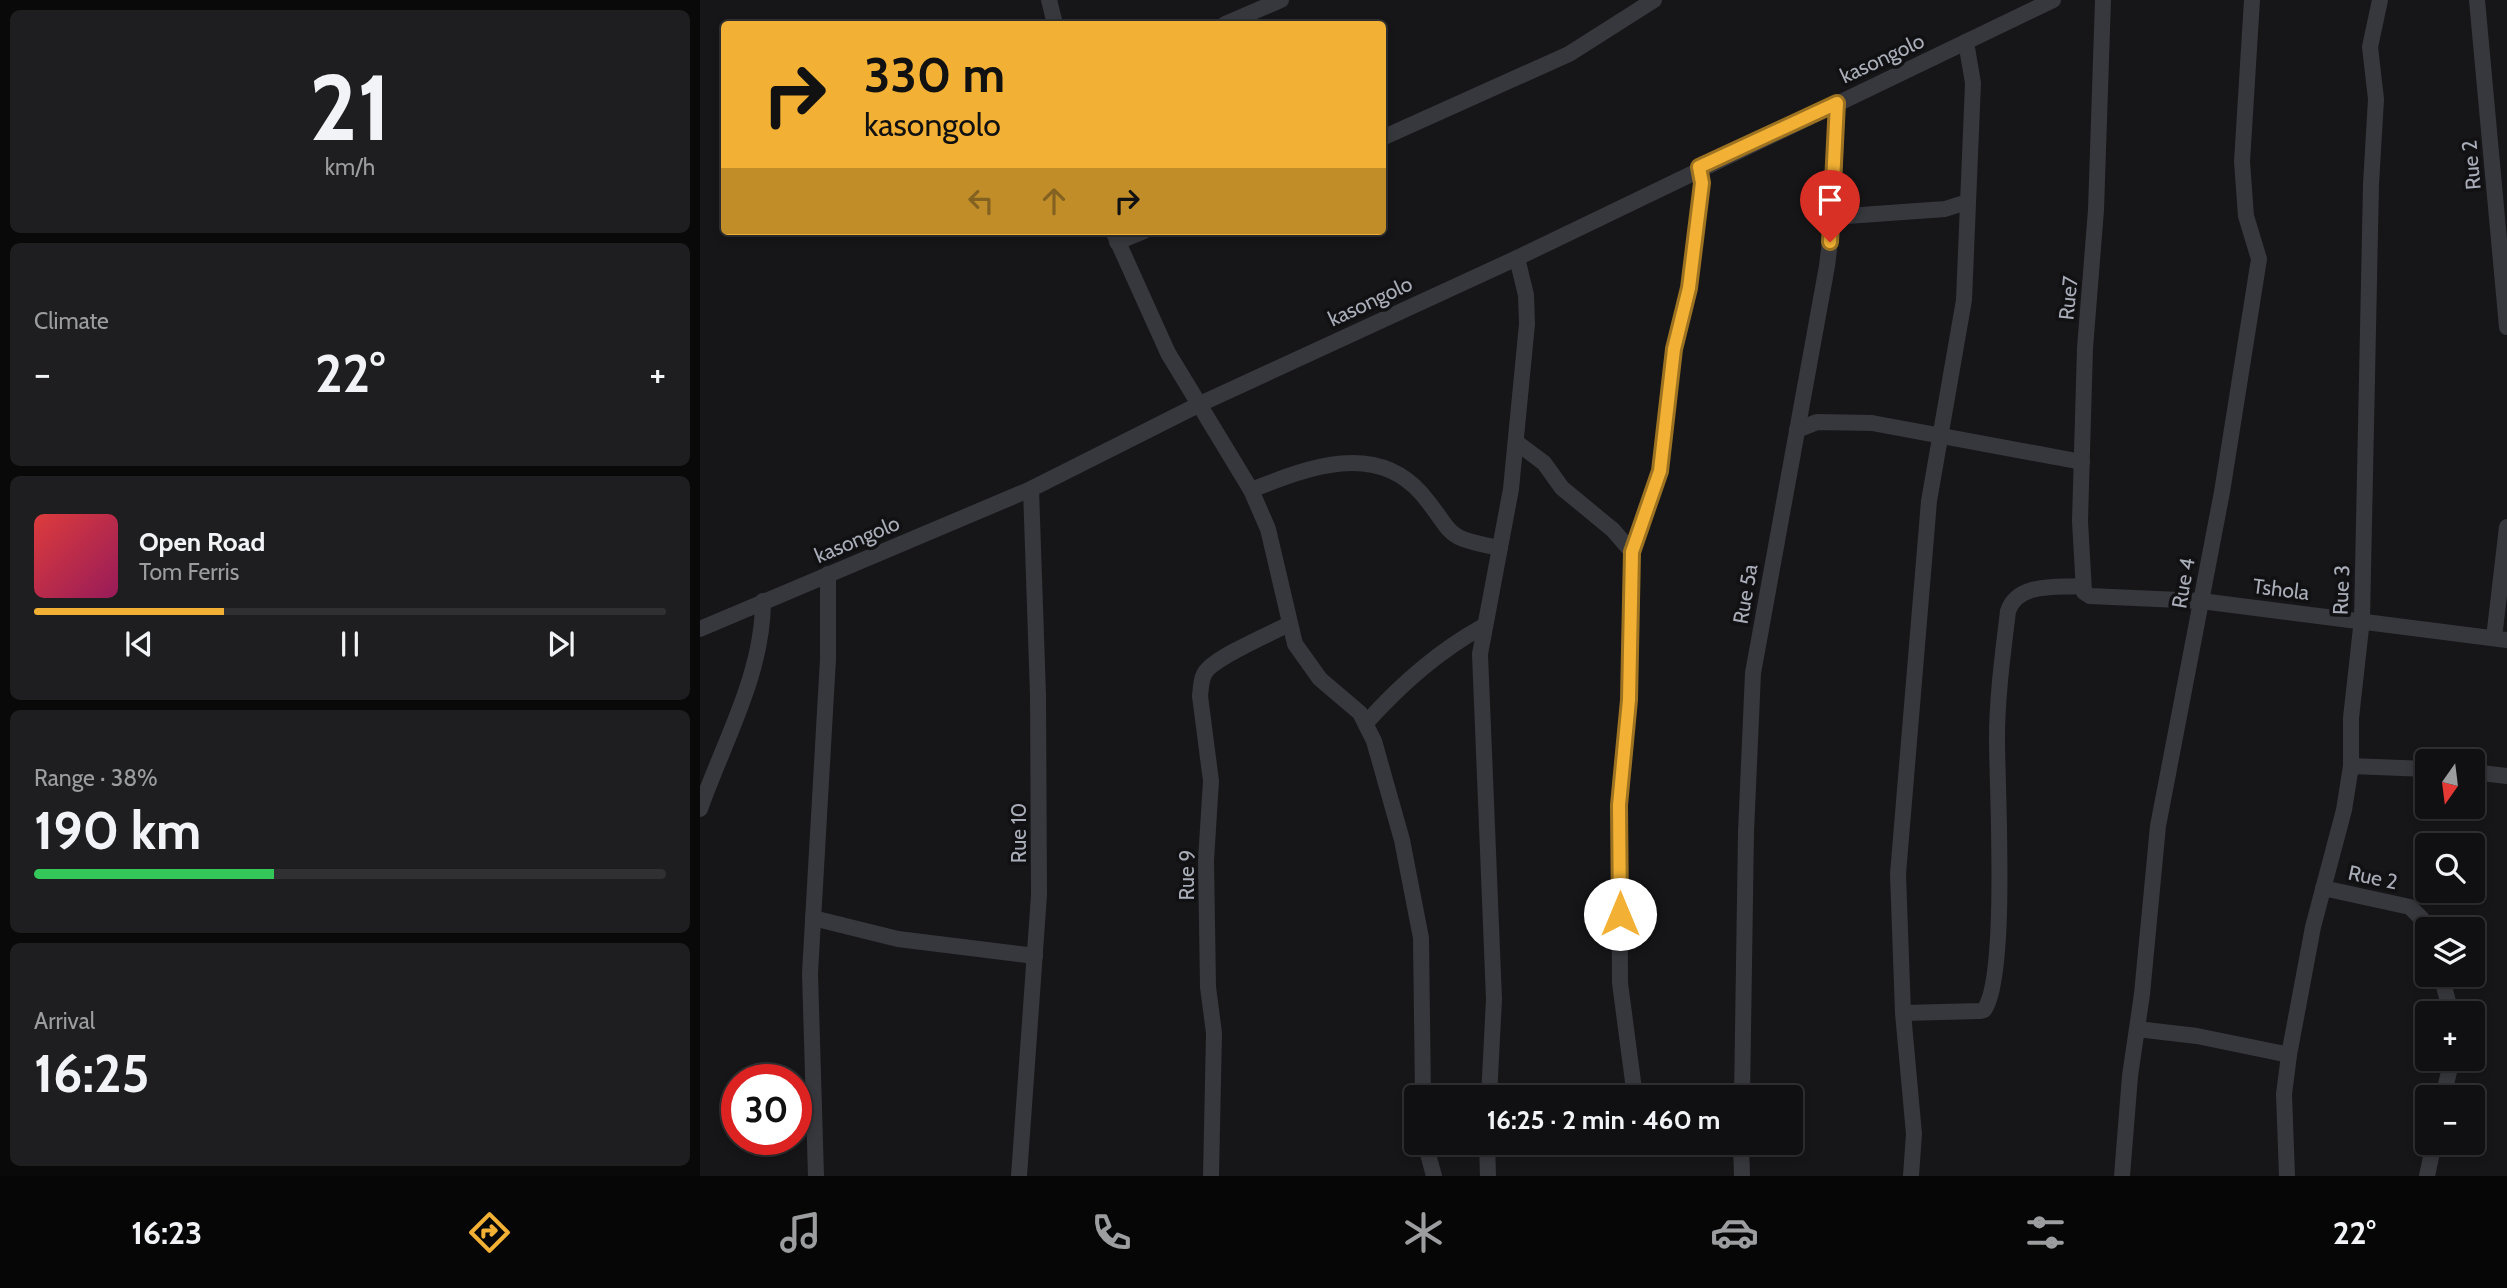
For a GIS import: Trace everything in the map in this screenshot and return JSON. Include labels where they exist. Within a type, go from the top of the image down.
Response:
[{"type":"street","points":[[1049,0],[1054,21]]},
{"type":"street","points":[[1232,21],[1281,0]]},
{"type":"street","points":[[1386,136],[1569,54],[1654,0]]},
{"type":"street","name":"kasongolo","points":[[700,629],[1031,489],[1200,404],[1517,258],[1699,167],[2053,0]]},
{"type":"street","name":"Rue7","points":[[2086,591],[2082,462],[2085,348],[2092,280],[2103,63],[2103,0]]},
{"type":"street","name":"Rue 4","points":[[2122,1176],[2158,826],[2201,601],[2259,259],[2246,216],[2242,172],[2252,0]]},
{"type":"street","name":"Rue 3","points":[[2287,1176],[2284,1094],[2289,1055],[2323,888],[2344,810],[2351,766],[2351,718],[2362,619],[2371,184],[2376,99],[2370,47],[2380,0]]},
{"type":"street","name":"Rue 2","points":[[2477,0],[2507,327]]},
{"type":"street","points":[[1911,1176],[1914,1134],[1903,1013],[1898,874],[1913,673],[1938,434],[1964,300],[1967,202],[1973,145],[1973,83],[1966,42]]},
{"type":"street","name":"Rue 5a","points":[[1742,1085],[1746,832],[1753,673],[1819,314],[1833,217],[1837,103]]},
{"type":"street","points":[[1633,1085],[1620,983],[1619,805],[1629,711],[1632,552],[1660,471],[1674,349],[1689,288],[1702,183],[1699,167]]},
{"type":"street","points":[[1833,217],[1945,209],[1967,202]]},
{"type":"street","points":[[1115,236],[1168,353],[1251,490],[1268,529],[1289,624],[1303,659],[1320,679],[1351,702],[1366,723],[1402,840],[1421,938],[1423,1085]]},
{"type":"street","points":[[1490,1085],[1494,999],[1479,672],[1482,627],[1500,548],[1516,442],[1528,310],[1517,258]]},
{"type":"street","points":[[1797,430],[1816,422],[1872,423],[2082,462]]},
{"type":"street","points":[[1516,442],[1544,463],[1570,496],[1613,530],[1632,552]]},
{"type":"street","points":[[1251,490],[1328,463],[1368,464],[1404,478],[1420,491],[1446,530],[1460,539],[1500,548]]},
{"type":"street","name":"Rue 10","points":[[1019,1176],[1039,895],[1038,708],[1031,489]]},
{"type":"street","points":[[2501,639],[2507,527]]},
{"type":"street","points":[[817,1176],[810,973],[828,660],[828,574]]},
{"type":"street","name":"Tshola","points":[[1903,1013],[1980,1011],[1984,1010],[1992,996],[1998,883],[1997,737],[2008,611],[2012,600],[2026,591],[2086,591],[2201,601],[2362,619],[2501,639]]},
{"type":"street","points":[[700,809],[705,779],[754,667],[763,624],[763,601]]},
{"type":"street","name":"Rue 9","points":[[1211,1176],[1214,1033],[1208,987],[1206,860],[1211,781],[1200,696],[1201,682],[1206,670],[1218,662],[1289,624]]},
{"type":"street","points":[[1366,723],[1426,665],[1453,643],[1482,627]]},
{"type":"street","points":[[2351,766],[2415,769]]},
{"type":"street","points":[[2485,773],[2507,776]]},
{"type":"street","name":"Rue 2","points":[[2323,888],[2410,907],[2420,917]]},
{"type":"street","points":[[813,918],[898,939],[1035,956]]},
{"type":"street","points":[[2137,1029],[2197,1036],[2289,1055]]},
{"type":"street","points":[[1428,1155],[1434,1176]]},
{"type":"street","points":[[1487,1155],[1488,1176]]},
{"type":"street","points":[[1741,1155],[1742,1176]]},
{"type":"street","points":[[2427,1176],[2431,1155]]},
{"type":"route","points":[[1620,914],[1619,805],[1628,734],[1632,552],[1655,492],[1667,433],[1674,349],[1689,288],[1702,183],[1699,167],[1837,103],[1830,242]]}]
